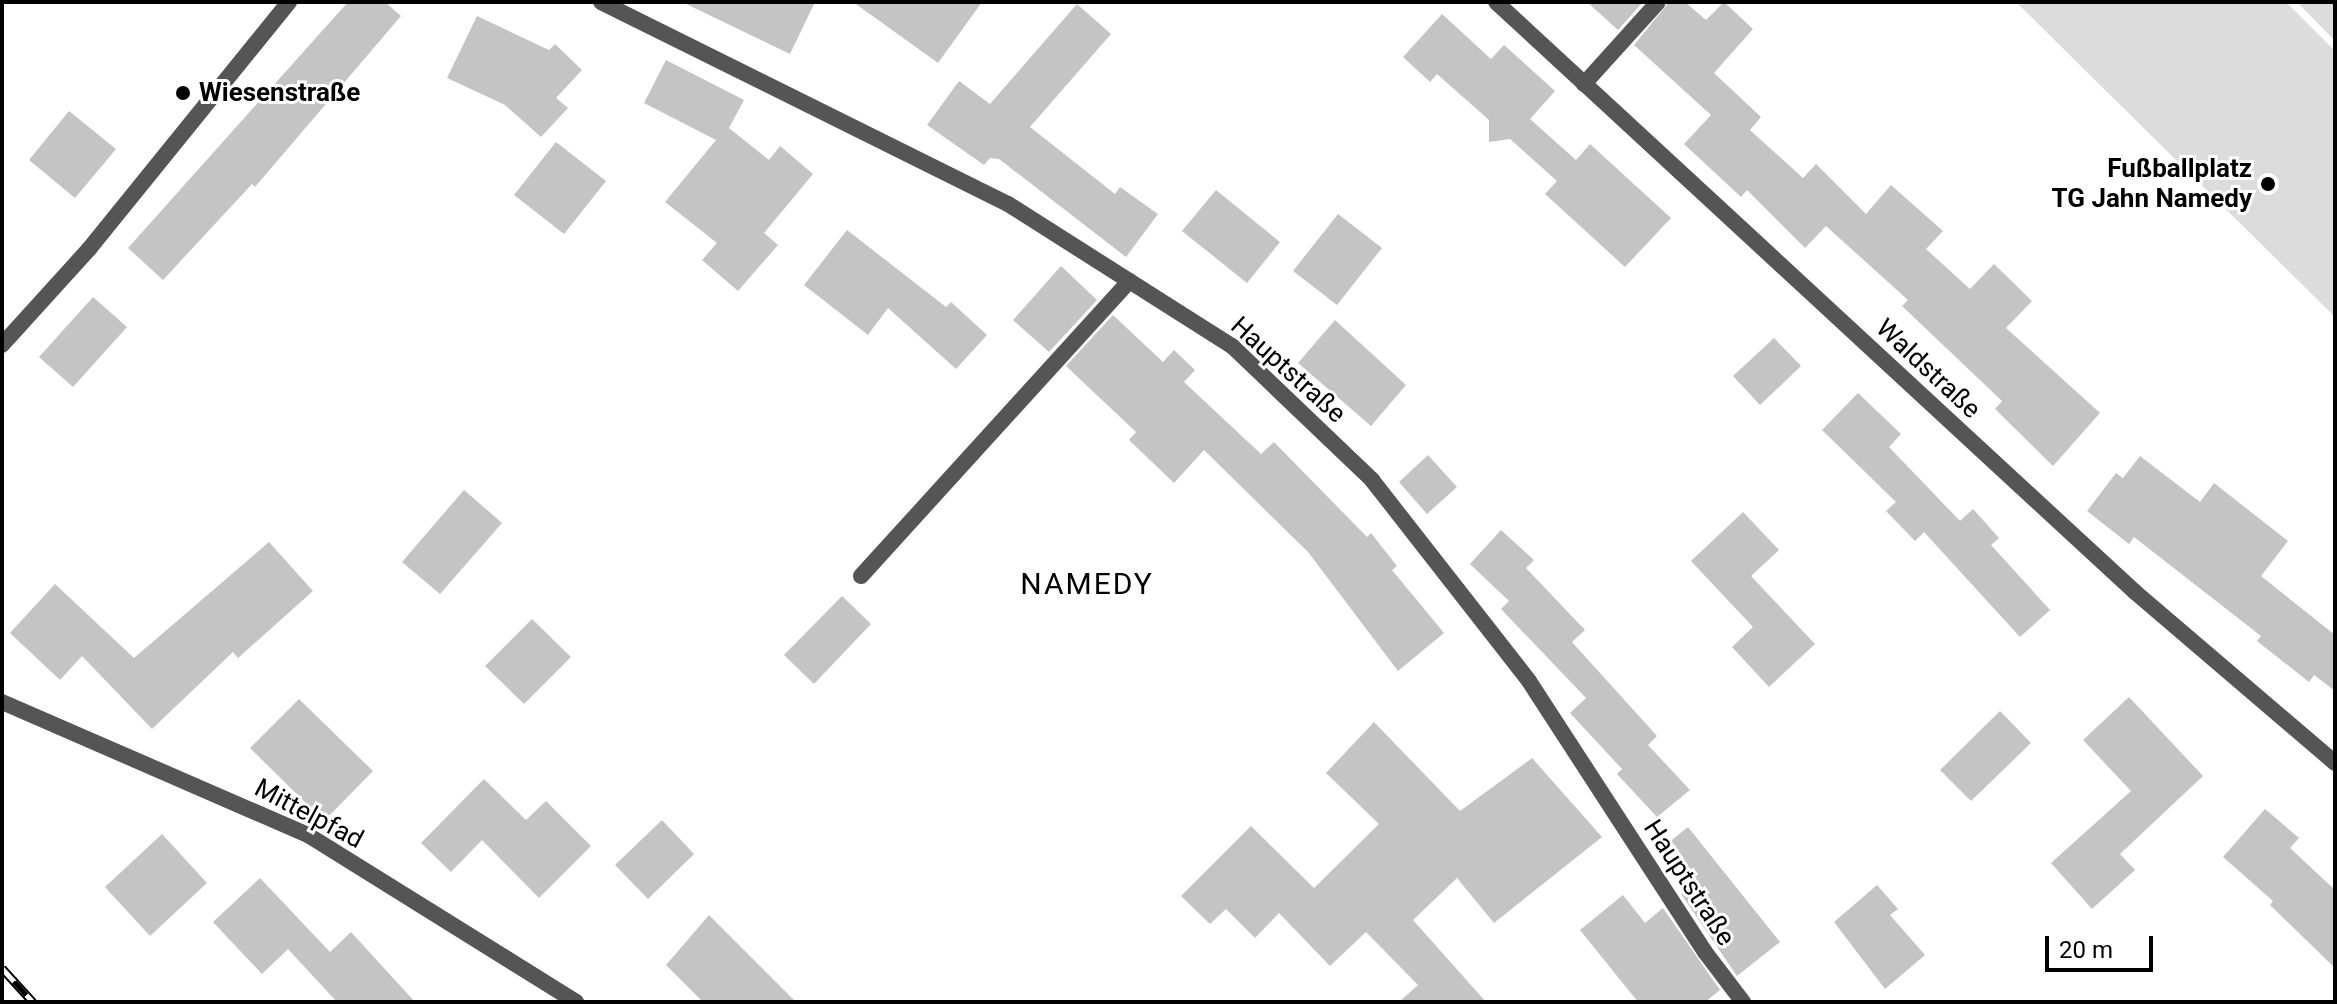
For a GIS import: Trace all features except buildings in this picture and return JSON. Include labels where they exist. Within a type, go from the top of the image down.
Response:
[{"type":"street","points":[[2,345],[99,238],[289,2]]},
{"type":"street","name":"Hauptstraße","points":[[601,2],[1008,204],[1232,346],[1372,480],[1529,681],[1705,952],[1743,1002]]},
{"type":"street","name":"Waldstraße","points":[[1496,2],[2135,592],[2335,763]]},
{"type":"street","points":[[1584,84],[1658,2]]},
{"type":"street","points":[[861,576],[1129,281]]},
{"type":"street","name":"Mittelpfad","points":[[2,702],[308,835],[576,1002]]},
{"type":"shaded area","name":"Fußballplatz TG Jahn Namedy","points":[[2016,2],[2286,2],[2335,51],[2335,317]]},
{"type":"shaded area","points":[[2297,2],[2335,2],[2335,41]]},
{"type":"railway","points":[[2,968],[33,1002]]},
{"type":"place","name":"Wiesenstraße","points":[[183,93]]},
{"type":"place","name":"Fußballplatz TG Jahn Namedy","points":[[2268,184]]},
{"type":"district","name":"NAMEDY","points":[[1087,584]]}]
